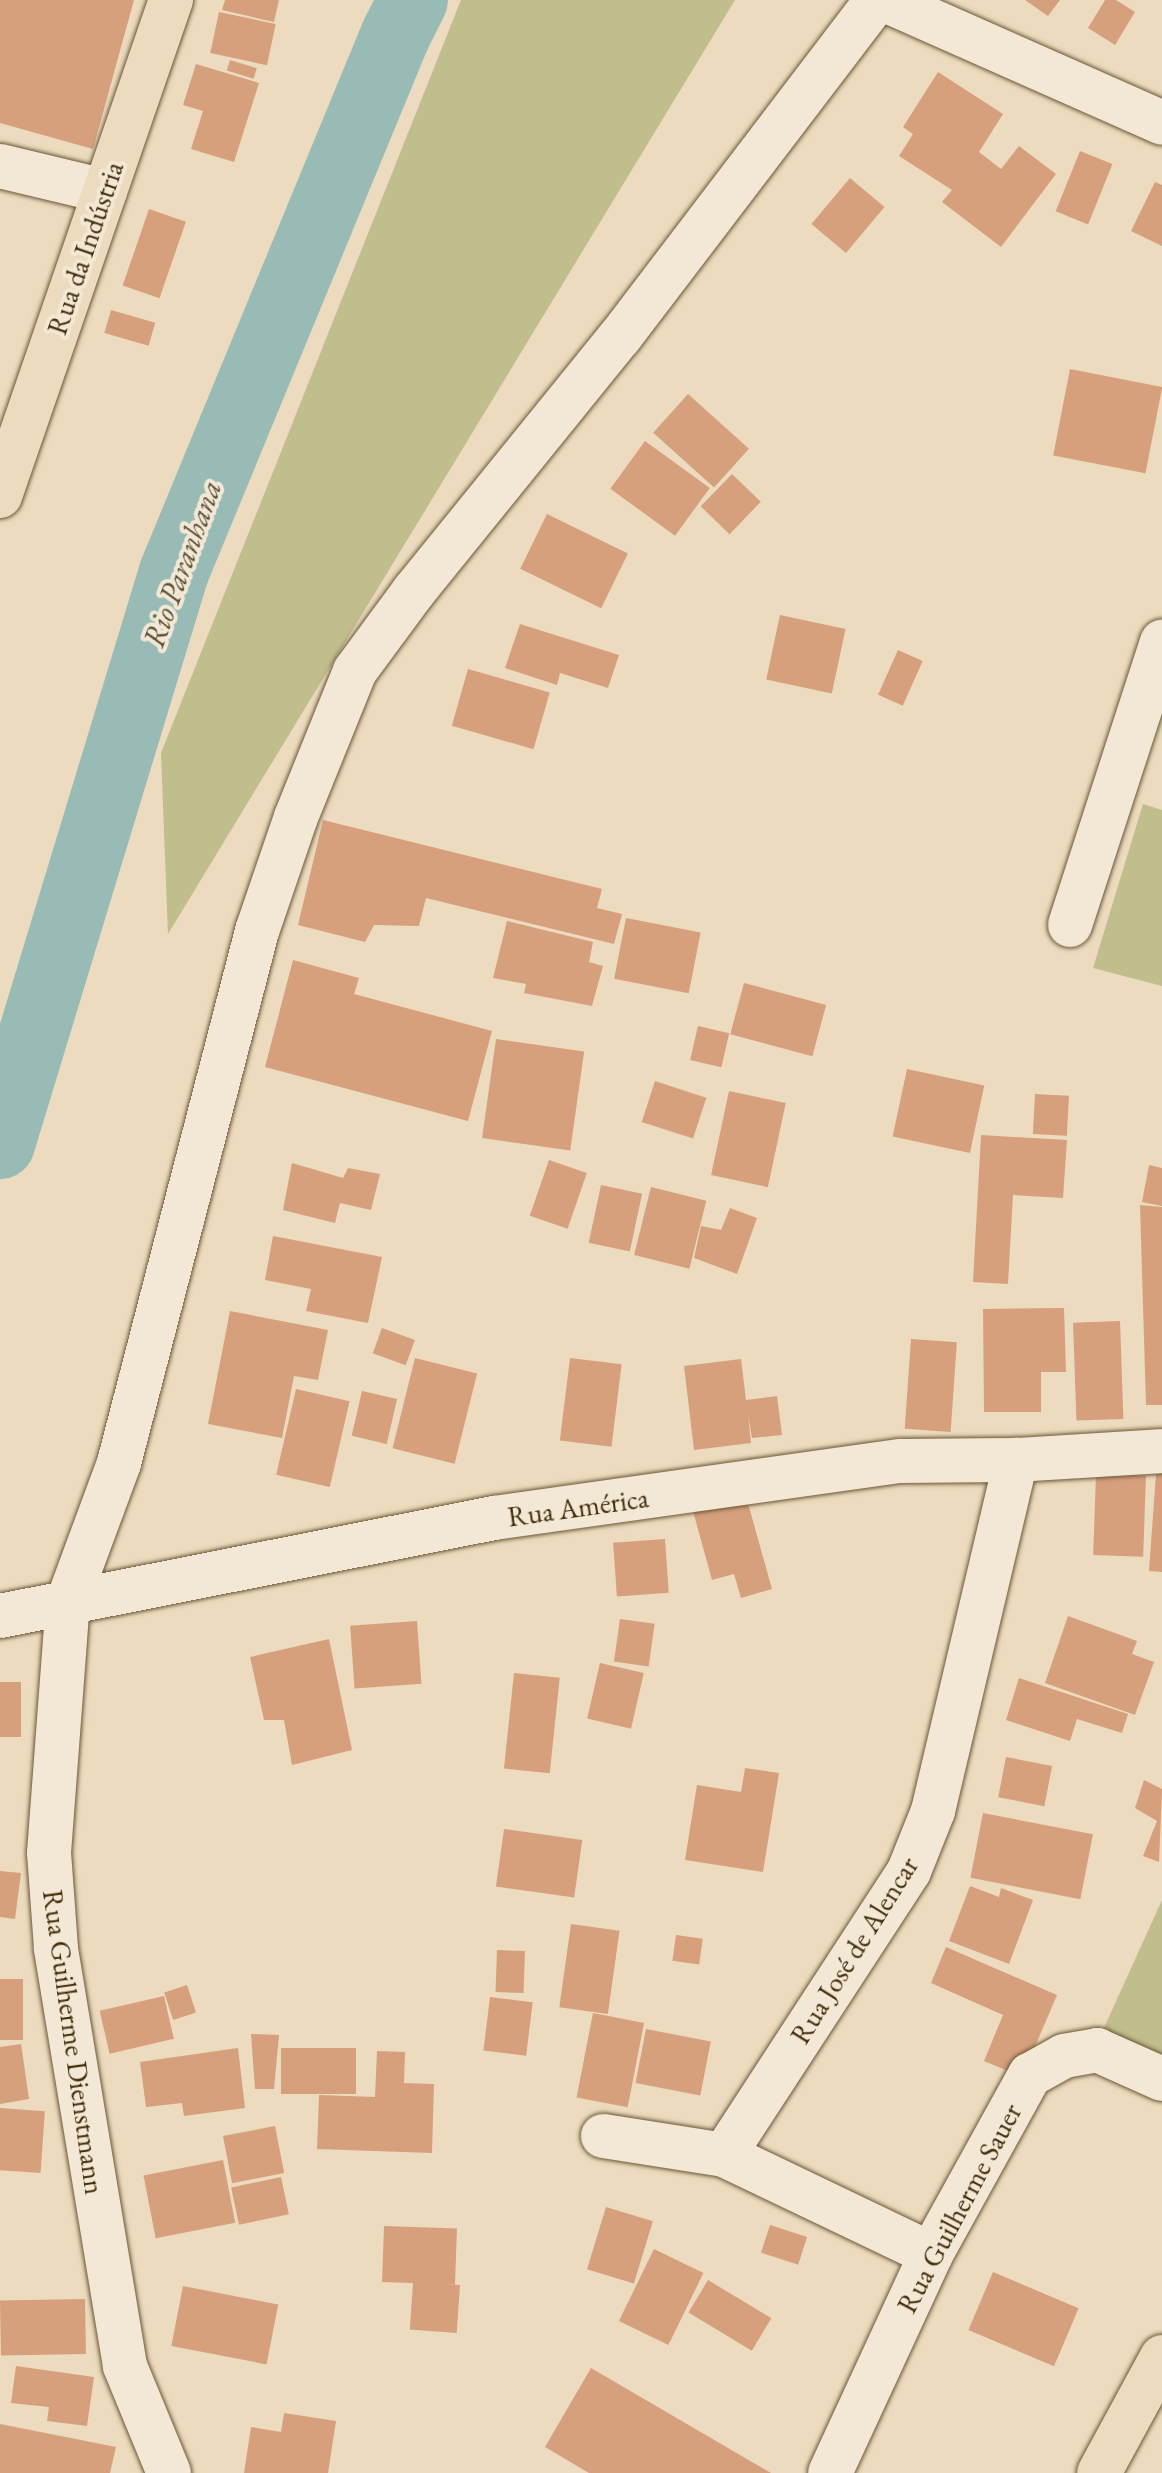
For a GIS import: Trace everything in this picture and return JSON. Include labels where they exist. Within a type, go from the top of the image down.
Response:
[{"type":"main road","name":"Rua da Indústria","points":[[0,496],[171,0]]},
{"type":"main road","points":[[1099,2473],[1162,2357]]},
{"type":"street","name":"Rua Guilherme Dienstmann","points":[[169,2473],[125,2366],[56,1948],[49,1853],[68,1601],[119,1463],[257,931],[296,817],[355,671],[414,591],[620,337],[877,0]]},
{"type":"street","points":[[885,0],[1162,123]]},
{"type":"street","points":[[0,166],[105,191]]},
{"type":"street","points":[[1070,925],[1162,642]]},
{"type":"street","name":"Rua América","points":[[0,1616],[494,1518],[901,1461],[1016,1460],[1162,1451]]},
{"type":"street","name":"Rua José de Alencar","points":[[724,2155],[909,1871],[933,1811],[1016,1460]]},
{"type":"street","name":"Rua Guilherme Sauer","points":[[830,2473],[931,2254],[1030,2075],[1064,2056],[1097,2050],[1162,2079]]},
{"type":"street","points":[[603,2136],[724,2155],[931,2254]]},
{"type":"shaded area","points":[[461,0],[735,0],[168,934],[161,753]]},
{"type":"shaded area","points":[[1143,804],[1162,810],[1162,986],[1093,968]]},
{"type":"shaded area","points":[[1162,1900],[1162,2063],[1103,2030]]},
{"type":"building","points":[[0,0],[134,0],[93,149],[0,123]]},
{"type":"building","points":[[225,0],[279,0],[274,22],[222,10]]},
{"type":"building","points":[[1025,0],[1060,0],[1048,16]]},
{"type":"building","points":[[1105,0],[1116,0],[1135,12],[1115,45],[1088,28]]},
{"type":"building","points":[[219,12],[276,24],[267,65],[210,53]]},
{"type":"building","points":[[230,60],[257,68],[254,79],[227,71]]},
{"type":"building","points":[[196,64],[259,83],[234,162],[191,149],[203,111],[183,105]]},
{"type":"building","points":[[938,72],[1003,114],[979,152],[1001,169],[1019,146],[1056,174],[1001,247],[942,202],[952,190],[899,156],[913,134],[903,127]]},
{"type":"building","points":[[1080,151],[1112,164],[1088,224],[1056,211]]},
{"type":"building","points":[[850,178],[884,207],[846,253],[811,224]]},
{"type":"building","points":[[1155,182],[1162,185],[1162,246],[1131,231]]},
{"type":"building","points":[[149,209],[186,222],[160,298],[123,286]]},
{"type":"building","points":[[111,310],[155,323],[149,346],[104,333]]},
{"type":"building","points":[[1070,369],[1162,387],[1145,473],[1053,455]]},
{"type":"building","points":[[688,394],[749,449],[714,488],[653,433]]},
{"type":"building","points":[[645,441],[710,488],[675,536],[610,489]]},
{"type":"building","points":[[732,474],[761,502],[730,534],[701,506]]},
{"type":"building","points":[[547,514],[628,553],[601,608],[520,569]]},
{"type":"building","points":[[780,615],[846,629],[832,693],[766,680]]},
{"type":"building","points":[[520,624],[619,655],[608,688],[560,673],[557,685],[505,668]]},
{"type":"building","points":[[898,650],[923,661],[903,706],[878,695]]},
{"type":"building","points":[[468,669],[550,692],[533,749],[452,726]]},
{"type":"building","points":[[323,820],[602,889],[597,908],[622,914],[614,944],[426,898],[419,926],[374,925],[365,942],[298,925]]},
{"type":"building","points":[[626,918],[701,933],[689,993],[614,979]]},
{"type":"building","points":[[507,921],[593,942],[589,962],[603,966],[592,1006],[524,993],[526,984],[493,978]]},
{"type":"building","points":[[293,960],[359,978],[354,994],[492,1031],[468,1121],[265,1067]]},
{"type":"building","points":[[744,983],[826,1005],[812,1056],[730,1034]]},
{"type":"building","points":[[698,1026],[729,1033],[721,1067],[690,1060]]},
{"type":"building","points":[[496,1039],[584,1051],[570,1150],[482,1138]]},
{"type":"building","points":[[907,1069],[984,1085],[970,1153],[893,1136]]},
{"type":"building","points":[[655,1081],[706,1098],[693,1139],[642,1122]]},
{"type":"building","points":[[729,1091],[786,1103],[768,1187],[711,1175]]},
{"type":"building","points":[[1035,1094],[1069,1096],[1067,1136],[1033,1134]]},
{"type":"building","points":[[981,1135],[1067,1140],[1063,1198],[1013,1195],[1008,1284],[973,1282]]},
{"type":"building","points":[[549,1160],[587,1173],[568,1229],[530,1216]]},
{"type":"building","points":[[292,1163],[343,1178],[348,1168],[380,1174],[371,1210],[340,1203],[335,1223],[283,1210]]},
{"type":"building","points":[[1149,1165],[1162,1168],[1162,1206],[1142,1202]]},
{"type":"building","points":[[601,1185],[642,1194],[630,1251],[589,1243]]},
{"type":"building","points":[[651,1187],[706,1201],[689,1269],[634,1255]]},
{"type":"building","points":[[1140,1205],[1162,1207],[1162,1405],[1146,1405]]},
{"type":"building","points":[[730,1208],[757,1218],[737,1274],[694,1258],[701,1226],[721,1230]]},
{"type":"building","points":[[273,1236],[382,1257],[368,1323],[306,1311],[311,1289],[265,1280]]},
{"type":"building","points":[[1064,1308],[1066,1372],[1041,1372],[1041,1412],[984,1412],[983,1309]]},
{"type":"building","points":[[230,1311],[328,1330],[318,1380],[294,1376],[282,1438],[208,1424]]},
{"type":"building","points":[[1120,1321],[1123,1419],[1076,1421],[1073,1323]]},
{"type":"building","points":[[382,1328],[415,1340],[406,1365],[373,1353]]},
{"type":"building","points":[[911,1339],[957,1342],[951,1432],[905,1429]]},
{"type":"building","points":[[415,1358],[477,1373],[455,1464],[393,1448]]},
{"type":"building","points":[[570,1358],[622,1364],[611,1447],[560,1440]]},
{"type":"building","points":[[741,1359],[746,1400],[777,1396],[782,1435],[752,1438],[748,1415],[751,1443],[694,1450],[684,1366]]},
{"type":"building","points":[[296,1389],[350,1401],[330,1487],[276,1475]]},
{"type":"building","points":[[362,1391],[397,1399],[387,1444],[352,1436]]},
{"type":"building","points":[[1096,1474],[1146,1476],[1143,1557],[1093,1555]]},
{"type":"building","points":[[1156,1474],[1162,1474],[1162,1572],[1149,1571]]},
{"type":"building","points":[[746,1496],[772,1589],[741,1598],[734,1574],[712,1580],[693,1511]]},
{"type":"building","points":[[665,1539],[669,1593],[617,1596],[613,1543]]},
{"type":"building","points":[[1068,1616],[1137,1641],[1132,1654],[1154,1662],[1135,1715],[1045,1683]]},
{"type":"building","points":[[620,1619],[655,1624],[649,1666],[614,1662]]},
{"type":"building","points":[[417,1621],[421,1684],[355,1689],[350,1626]]},
{"type":"building","points":[[329,1639],[352,1750],[292,1765],[284,1720],[264,1720],[250,1657]]},
{"type":"building","points":[[600,1663],[644,1673],[631,1729],[587,1719]]},
{"type":"building","points":[[514,1673],[560,1678],[550,1773],[504,1768]]},
{"type":"building","points":[[1019,1678],[1128,1714],[1122,1733],[1077,1719],[1070,1741],[1006,1720]]},
{"type":"building","points":[[0,1682],[21,1682],[21,1737],[0,1737]]},
{"type":"building","points":[[1006,1757],[1052,1766],[1044,1806],[998,1797]]},
{"type":"building","points":[[745,1768],[779,1773],[763,1872],[685,1860],[697,1785],[741,1792]]},
{"type":"building","points":[[1144,1780],[1162,1789],[1159,1862],[1143,1856],[1157,1821],[1135,1808]]},
{"type":"building","points":[[983,1813],[1093,1834],[1080,1899],[970,1878]]},
{"type":"building","points":[[504,1829],[582,1840],[574,1897],[496,1886]]},
{"type":"building","points":[[0,1871],[21,1873],[15,1919],[0,1917]]},
{"type":"building","points":[[970,1886],[999,1897],[1001,1888],[1033,1900],[1009,1964],[949,1941]]},
{"type":"building","points":[[571,1924],[620,1931],[608,2014],[559,2007]]},
{"type":"building","points":[[676,1935],[703,1939],[699,1965],[672,1961]]},
{"type":"building","points":[[946,1947],[1057,1995],[1022,2077],[984,2061],[1003,2015],[931,1983]]},
{"type":"building","points":[[497,1950],[525,1951],[524,1993],[496,1992]]},
{"type":"building","points":[[0,1979],[23,1979],[23,2040],[0,2040]]},
{"type":"building","points":[[187,1985],[196,2013],[173,2020],[164,1992]]},
{"type":"building","points":[[164,1996],[174,2039],[110,2054],[100,2011]]},
{"type":"building","points":[[490,1997],[533,2002],[526,2056],[483,2051]]},
{"type":"building","points":[[593,2013],[644,2023],[628,2107],[577,2097]]},
{"type":"building","points":[[646,2029],[711,2042],[700,2096],[636,2083]]},
{"type":"building","points":[[251,2034],[279,2035],[274,2089],[255,2089]]},
{"type":"building","points":[[21,2044],[29,2099],[0,2104],[0,2047]]},
{"type":"building","points":[[238,2048],[245,2108],[184,2116],[182,2103],[146,2107],[140,2062]]},
{"type":"building","points":[[281,2048],[356,2048],[356,2094],[281,2094]]},
{"type":"building","points":[[377,2051],[405,2052],[404,2083],[434,2084],[432,2153],[317,2149],[319,2095],[375,2097]]},
{"type":"building","points":[[0,2108],[45,2111],[41,2173],[0,2170]]},
{"type":"building","points":[[275,2126],[284,2173],[232,2183],[223,2136]]},
{"type":"building","points":[[223,2160],[235,2223],[156,2238],[143,2175]]},
{"type":"building","points":[[281,2177],[289,2214],[239,2225],[231,2188]]},
{"type":"building","points":[[606,2207],[653,2221],[634,2283],[587,2269]]},
{"type":"building","points":[[770,2225],[807,2237],[798,2265],[761,2253]]},
{"type":"building","points":[[384,2226],[457,2229],[455,2285],[382,2282]]},
{"type":"building","points":[[654,2249],[703,2273],[668,2345],[619,2321]]},
{"type":"building","points":[[993,2272],[1079,2308],[1054,2366],[968,2330]]},
{"type":"building","points":[[708,2280],[771,2318],[752,2351],[688,2313]]},
{"type":"building","points":[[413,2282],[460,2285],[457,2333],[410,2330]]},
{"type":"building","points":[[183,2286],[278,2305],[267,2364],[171,2346]]},
{"type":"building","points":[[85,2299],[86,2354],[1,2355],[0,2300]]},
{"type":"building","points":[[16,2366],[94,2377],[87,2426],[47,2421],[49,2407],[11,2403]]},
{"type":"building","points":[[591,2368],[771,2473],[589,2473],[545,2447]]},
{"type":"building","points":[[284,2413],[336,2421],[328,2473],[244,2473],[251,2427],[281,2432]]},
{"type":"building","points":[[0,2424],[116,2447],[110,2473],[0,2473]]},
{"type":"waterway","name":"Rio Paranhana","points":[[0,1144],[174,572],[395,36],[413,0]]}]
